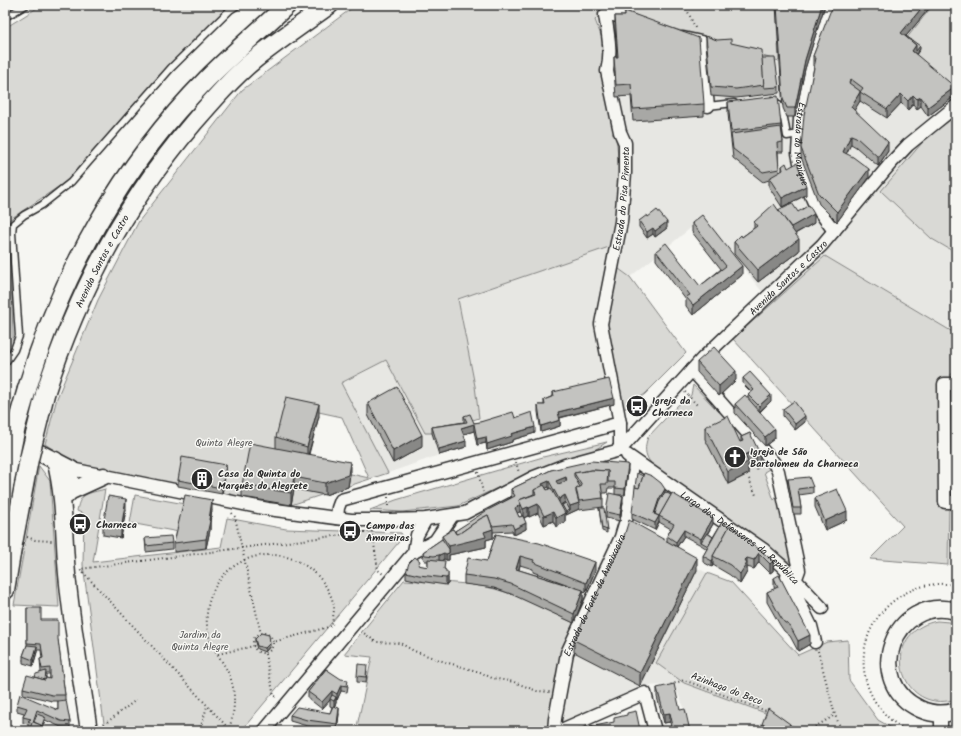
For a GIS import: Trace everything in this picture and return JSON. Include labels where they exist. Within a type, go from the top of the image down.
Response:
[{"type":"main road","name":"Avenida Santos e Castro","points":[[5,480],[16,427],[42,345],[75,266],[92,234],[126,179],[169,122],[207,79],[287,5]]},
{"type":"main road","name":"Avenida Santos e Castro","points":[[5,590],[29,459],[46,394],[60,351],[76,311],[92,274],[114,234],[166,156],[221,92],[255,59],[329,5]]},
{"type":"street","name":"Estrada do Manique","points":[[832,5],[827,14],[810,68],[800,119],[798,153],[802,177],[815,205],[834,231]]},
{"type":"street","name":"Estrada do Pisa Pimenta","points":[[620,450],[620,424],[602,324],[621,222],[625,173],[625,143],[620,132],[607,71],[610,62],[605,15],[614,15],[644,25]]},
{"type":"street","points":[[674,36],[701,42],[708,106]]},
{"type":"street","name":"Avenida Santos e Castro","points":[[620,450],[702,359],[822,245],[890,163],[908,145],[956,106]]},
{"type":"street","name":"Largo dos Defensores da República","points":[[620,450],[764,550],[783,567],[795,581],[799,570],[778,471],[774,463],[692,370]]},
{"type":"street","points":[[950,384],[950,502]]},
{"type":"street","points":[[337,518],[341,500],[620,424]]},
{"type":"street","points":[[5,458],[11,441],[55,460],[71,469],[104,476],[268,509],[351,520],[389,520],[426,519],[464,513],[534,477],[565,465],[620,450]]},
{"type":"street","name":"Estrada do Forte da Ameixoeira","points":[[554,731],[559,693],[567,653],[621,537],[627,517],[632,459]]},
{"type":"street","points":[[55,460],[66,498]]},
{"type":"street","points":[[71,469],[66,498],[65,542],[68,585],[89,731]]},
{"type":"street","points":[[66,498],[104,476]]},
{"type":"street","points":[[264,731],[414,552],[435,541],[452,516]]},
{"type":"street","points":[[414,552],[417,535],[426,519]]},
{"type":"street","points":[[783,567],[811,626],[815,642]]},
{"type":"street","points":[[795,581],[822,608]]},
{"type":"street","points":[[941,731],[949,712],[931,712],[917,708],[900,694],[890,674],[890,651],[892,644],[903,625],[915,616],[936,609],[956,611]]},
{"type":"street","points":[[559,731],[645,693],[654,731]]},
{"type":"lane","points":[[5,17],[26,5]]},
{"type":"lane","points":[[5,363],[14,350],[18,336],[12,233],[13,224],[24,215],[42,205],[71,182],[171,68],[230,10],[238,5]]},
{"type":"lane","points":[[765,100],[772,99],[780,106],[787,136],[800,134]]},
{"type":"lane","points":[[708,106],[744,102]]},
{"type":"path","points":[[685,5],[701,42]]},
{"type":"path","points":[[678,385],[697,405]]},
{"type":"path","points":[[513,453],[523,483]]},
{"type":"path","points":[[476,464],[486,502]]},
{"type":"path","points":[[749,479],[756,495]]},
{"type":"path","points":[[387,488],[389,520]]},
{"type":"path","points":[[235,518],[261,634]]},
{"type":"path","points":[[229,730],[80,569],[372,531],[378,570],[390,580]]},
{"type":"path","points":[[20,535],[35,540],[65,542]]},
{"type":"path","points":[[229,730],[233,707],[232,684],[227,670],[211,640],[207,624],[208,608],[217,583],[230,569],[245,560],[263,555],[276,554],[299,561],[310,568],[321,579],[329,592],[334,608],[332,626],[273,642]]},
{"type":"path","points":[[353,624],[376,642],[400,643],[414,651],[480,672],[492,678],[514,682],[537,691],[559,693]]},
{"type":"path","points":[[261,634],[269,635],[273,642],[272,648],[265,653],[257,651],[254,646],[255,638],[261,634]]},
{"type":"path","points":[[815,642],[835,715],[842,731]]},
{"type":"path","points":[[218,654],[254,646]]},
{"type":"path","points":[[265,653],[274,696],[289,702]]},
{"type":"path","name":"Azinhaga do Beco","points":[[664,687],[684,680],[771,713]]},
{"type":"path","points":[[104,731],[102,726],[136,700]]},
{"type":"path","points":[[198,731],[203,721],[207,706]]},
{"type":"path","points":[[808,731],[835,715]]},
{"type":"path","points":[[788,724],[799,731]]},
{"type":"shaded area","points":[[776,5],[933,5],[906,39],[956,96],[956,116],[927,137],[932,239],[956,253],[956,334],[825,256],[772,304],[703,218],[630,277],[610,262],[600,301],[609,385],[536,406],[538,411],[480,428],[475,386],[458,299],[611,246],[620,182],[617,145],[604,80],[605,60],[602,38],[595,20],[607,8],[778,61]]},
{"type":"shaded area","points":[[386,359],[425,433],[432,433],[439,455],[388,473],[341,384]]},
{"type":"shaded area","points":[[620,521],[629,532],[707,573],[656,663],[684,683],[768,714],[791,731],[691,731],[688,716],[674,685],[640,686],[548,731],[562,650],[464,584],[487,570],[496,543],[595,571],[614,536]]},
{"type":"green space","points":[[42,5],[232,5],[193,42],[67,181],[9,220],[13,343],[5,355],[5,28]]},
{"type":"green space","name":"Quinta Alegre","points":[[356,5],[776,5],[779,61],[607,8],[595,20],[602,38],[605,60],[604,80],[617,145],[620,182],[612,246],[458,299],[475,386],[479,418],[432,433],[425,433],[386,360],[341,383],[388,473],[291,505],[178,486],[72,462],[45,444],[57,398],[98,300],[139,221],[242,90]],"holes":[[[286,405],[342,417],[369,478],[275,457]]]},
{"type":"green space","points":[[933,5],[956,5],[955,96],[912,60],[920,49],[906,39]]},
{"type":"green space","points":[[956,116],[956,253],[932,239],[881,191],[927,137]]},
{"type":"green space","points":[[825,256],[956,334],[956,374],[951,374],[948,565],[870,559],[903,526],[733,339]]},
{"type":"green space","points":[[619,269],[630,277],[686,353],[645,394],[623,410],[607,329],[615,282]]},
{"type":"green space","points":[[693,385],[719,412],[726,410],[771,468],[764,472],[774,500],[779,495],[792,561],[788,561],[668,478],[649,461],[646,451],[648,437],[678,405],[688,399],[691,395]]},
{"type":"green space","points":[[607,442],[593,451],[552,463],[458,506],[402,512],[370,510],[396,500],[543,457]]},
{"type":"green space","points":[[39,466],[50,481],[59,607],[14,605]]},
{"type":"green space","name":"Jardim da Quinta Alegre","points":[[105,489],[93,562],[221,547],[227,518],[286,529],[401,533],[403,537],[241,731],[105,731],[83,565],[84,514],[77,511],[80,500],[83,497],[89,493]]},
{"type":"green space","points":[[135,495],[185,504],[179,532],[130,523]]},
{"type":"green space","points":[[707,573],[731,582],[798,655],[827,642],[848,640],[849,680],[878,720],[897,731],[791,731],[768,714],[684,683],[656,663]]},
{"type":"green space","points":[[404,580],[462,584],[495,589],[525,600],[574,623],[562,650],[548,731],[356,731],[372,657],[344,654]]},
{"type":"green space","points":[[937,621],[956,624],[956,699],[936,701],[921,696],[909,685],[903,671],[902,655],[907,640],[918,628]]},
{"type":"building","points":[[777,5],[822,5],[805,60],[795,108],[787,108],[783,99]]},
{"type":"building","points":[[834,5],[924,5],[901,33],[916,45],[912,51],[955,87],[928,107],[921,97],[917,99],[913,95],[908,101],[901,94],[887,109],[860,92],[851,107],[888,142],[878,157],[856,137],[851,135],[843,152],[853,157],[869,169],[837,212],[819,194],[801,148],[804,115],[816,58],[813,56]],"holes":[[[851,79],[863,88],[860,91],[849,83]]]},
{"type":"building","points":[[625,11],[699,38],[704,104],[633,109],[631,84],[616,85],[614,57],[618,57],[615,16],[625,16]]},
{"type":"building","points":[[706,36],[717,40],[731,39],[731,43],[762,50],[764,85],[736,89],[711,87]]},
{"type":"building","points":[[905,36],[920,46],[916,51],[916,45]]},
{"type":"building","points":[[762,58],[775,58],[779,87],[764,88]]},
{"type":"building","points":[[778,96],[781,125],[731,131],[728,102]]},
{"type":"building","points":[[781,127],[783,142],[777,143],[779,169],[763,172],[733,149],[731,134]]},
{"type":"building","points":[[786,163],[788,168],[797,163],[806,186],[782,198],[769,178],[783,170],[782,166]]},
{"type":"building","points":[[792,203],[798,212],[809,205],[814,214],[791,227],[778,210]]},
{"type":"building","points":[[774,204],[799,239],[758,270],[734,242],[741,235],[742,237],[757,226],[754,222]]},
{"type":"building","points":[[657,210],[667,222],[655,231],[653,228],[647,232],[639,221],[647,215],[648,217]]},
{"type":"building","points":[[702,215],[742,266],[693,305],[686,297],[690,295],[656,251],[666,243],[700,286],[726,266],[692,223]]},
{"type":"building","points":[[714,347],[736,371],[719,386],[697,362]]},
{"type":"building","points":[[750,372],[771,395],[759,406],[748,395],[754,390],[743,378]]},
{"type":"building","points":[[609,379],[614,398],[558,412],[560,420],[541,426],[538,405],[545,405],[544,400],[554,396],[553,392]]},
{"type":"building","points":[[397,387],[422,435],[393,451],[368,403]]},
{"type":"building","points":[[745,395],[775,429],[765,437],[735,404]]},
{"type":"building","points":[[286,397],[319,404],[307,447],[276,437]]},
{"type":"building","points":[[794,401],[805,416],[795,424],[783,409]]},
{"type":"building","points":[[513,412],[515,418],[532,412],[535,427],[511,434],[512,436],[487,444],[486,437],[477,439],[474,424],[461,428],[466,441],[439,449],[432,427],[467,422],[464,416],[470,414],[474,423]]},
{"type":"building","points":[[728,416],[740,442],[743,441],[741,437],[750,433],[760,454],[756,457],[753,451],[745,455],[748,462],[728,472],[705,427]]},
{"type":"building","points":[[250,443],[350,462],[348,475],[325,483],[294,477],[291,493],[242,485]]},
{"type":"building","name":"Casa da Quinta do Marquês do Alegrete","points":[[182,457],[226,465],[222,488],[178,480]]},
{"type":"building","points":[[591,461],[628,464],[625,489],[615,488],[615,482],[608,482],[608,471],[592,470],[574,473],[580,487],[576,489],[579,503],[570,506],[565,495],[559,499],[549,481],[542,484],[543,486],[534,490],[534,494],[519,500],[520,505],[515,508],[519,517],[523,516],[526,523],[514,529],[512,524],[492,526],[488,515],[456,534],[455,531],[486,511],[515,496],[511,489],[551,470]],"holes":[[[566,477],[567,481],[558,484],[556,481]]]},
{"type":"building","points":[[592,470],[608,471],[607,484],[601,484],[603,498],[579,501],[576,489],[582,486],[574,473]]},
{"type":"building","points":[[637,473],[643,476],[639,488],[635,487]]},
{"type":"building","points":[[644,473],[652,476],[661,483],[665,489],[659,499],[654,514],[659,516],[655,523],[632,513],[635,487],[639,488]]},
{"type":"building","points":[[809,477],[813,487],[798,489],[801,508],[793,508],[788,479]]},
{"type":"building","points":[[544,485],[547,490],[551,488],[565,513],[556,518],[553,512],[544,516],[538,504],[523,509],[519,500],[536,494],[534,490]]},
{"type":"building","points":[[837,489],[847,511],[825,521],[815,498]]},
{"type":"building","points":[[665,492],[671,495],[659,516],[655,514],[659,502]]},
{"type":"building","points":[[609,493],[623,496],[620,515],[606,512]]},
{"type":"building","points":[[672,493],[713,518],[701,539],[684,530],[676,542],[667,536],[674,524],[659,516]]},
{"type":"building","points":[[185,495],[212,500],[210,521],[206,539],[174,543]]},
{"type":"building","points":[[108,496],[126,499],[121,529],[103,526]]},
{"type":"building","points":[[566,503],[570,510],[566,512],[562,505]]},
{"type":"building","points":[[599,508],[604,508],[607,530],[602,528]]},
{"type":"building","points":[[488,515],[493,529],[484,532],[486,537],[449,546],[442,536],[453,529],[456,534],[460,533]]},
{"type":"building","points":[[629,520],[697,558],[640,673],[574,640],[622,543]]},
{"type":"building","points":[[722,522],[729,527],[713,556],[712,561],[703,556]]},
{"type":"building","points":[[730,525],[773,561],[770,564],[759,553],[754,560],[747,558],[745,560],[747,563],[740,574],[730,565],[713,556]]},
{"type":"building","points":[[707,533],[713,537],[708,546],[701,542]]},
{"type":"building","points":[[496,534],[539,543],[595,562],[586,583],[533,562],[534,560],[520,556],[516,569],[583,590],[574,614],[511,584],[494,579],[464,575],[468,558],[487,561]]},
{"type":"building","points":[[171,536],[172,543],[146,546],[145,538]]},
{"type":"building","points":[[442,539],[449,549],[449,553],[434,556],[425,555],[423,552]]},
{"type":"building","points":[[415,557],[420,561],[418,565],[428,567],[428,559],[445,561],[444,569],[448,572],[448,577],[419,575],[406,572],[409,563]]},
{"type":"building","points":[[779,575],[810,635],[798,641],[790,626],[784,622],[780,616],[767,592],[778,587],[774,578]]},
{"type":"building","points":[[27,608],[41,608],[41,620],[58,620],[58,639],[65,695],[52,695],[23,688],[27,675],[45,680],[46,678],[50,679],[50,668],[42,669],[40,659],[43,658],[41,644],[27,643]]},
{"type":"building","points":[[261,633],[269,635],[270,643],[265,648],[257,646],[255,639]]},
{"type":"building","points":[[27,645],[37,646],[33,660],[23,656]]},
{"type":"building","points":[[358,664],[367,665],[366,677],[357,676]]},
{"type":"building","points":[[326,669],[341,679],[348,680],[347,686],[341,685],[337,694],[332,691],[322,702],[308,692]]},
{"type":"building","points":[[46,671],[45,680],[35,677],[36,674]]},
{"type":"building","points":[[674,684],[680,710],[685,709],[690,731],[672,731],[671,727],[673,726],[670,713],[664,714],[657,688]]},
{"type":"building","points":[[20,694],[58,710],[58,701],[66,700],[70,722],[61,721],[37,710],[33,722],[41,725],[39,731],[29,731],[32,723],[28,721],[31,719],[23,717],[27,708],[17,705]]},
{"type":"building","points":[[332,695],[336,697],[334,701],[330,699]]},
{"type":"building","points":[[333,706],[339,708],[337,724],[307,720],[290,715],[297,707],[330,713]]},
{"type":"building","points":[[768,708],[790,724],[786,731],[778,731],[762,724]]},
{"type":"building","points":[[636,711],[640,730],[591,731],[590,727],[614,722],[614,718]]},
{"type":"building","points":[[37,714],[45,717],[41,728],[41,725],[34,722]]},
{"type":"place","name":"Igreja da Charneca","points":[[637,406]]},
{"type":"place","name":"Igreja de São Bartolomeu da Charneca","points":[[735,457]]},
{"type":"place","name":"Casa da Quinta do Marquês do Alegrete","points":[[202,479]]},
{"type":"place","name":"Charneca","points":[[80,524]]},
{"type":"place","name":"Campo das Amoreiras","points":[[350,531]]}]
